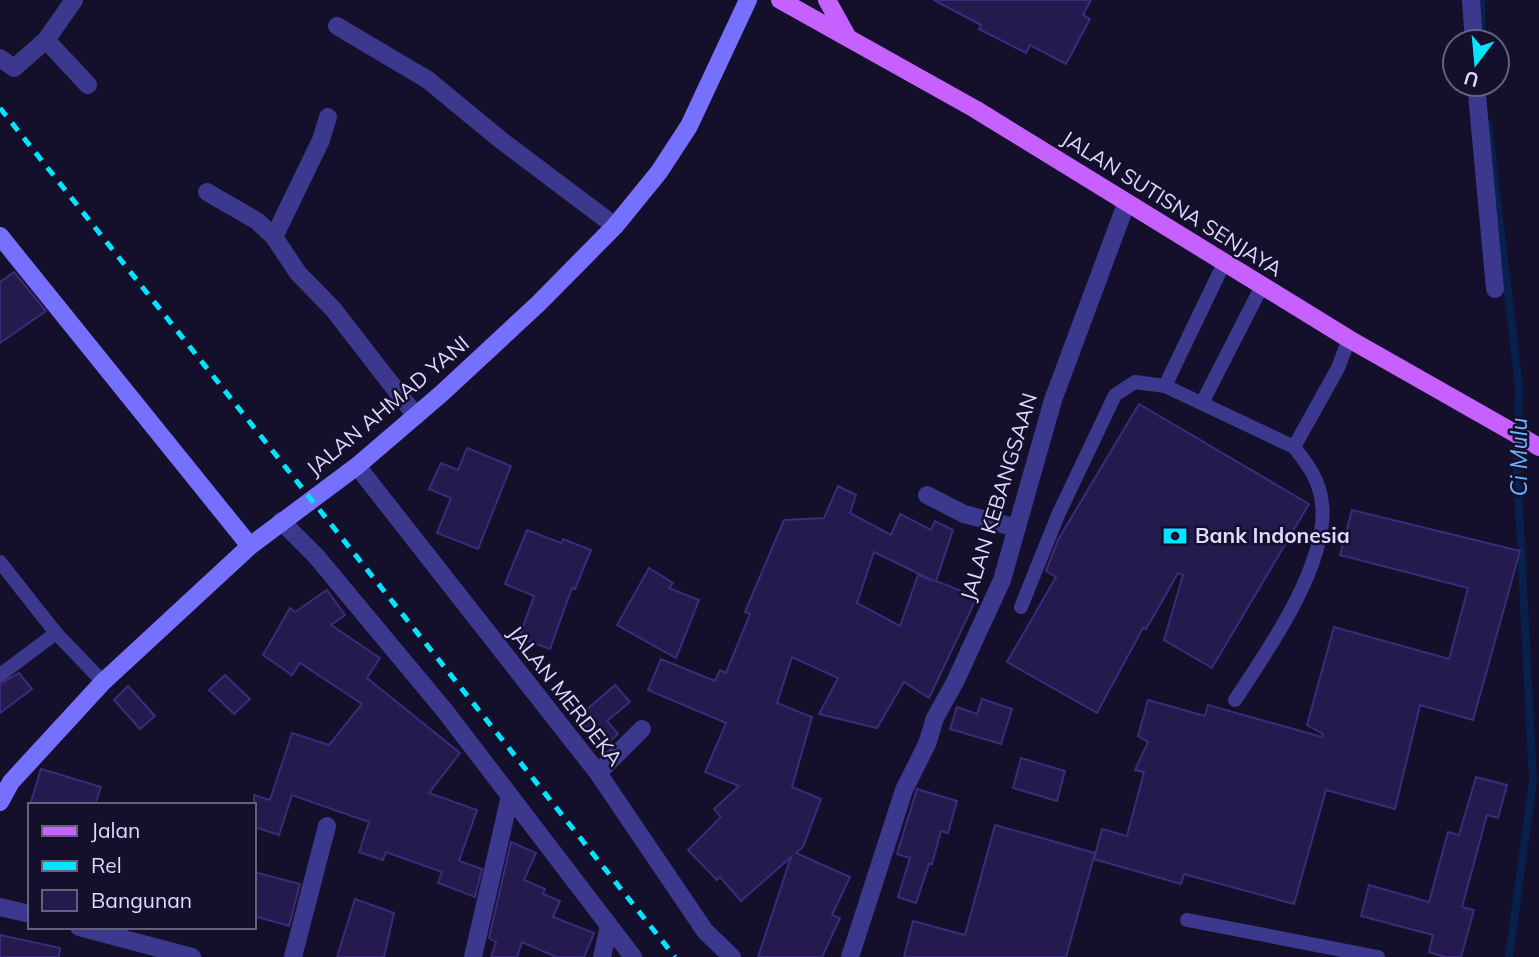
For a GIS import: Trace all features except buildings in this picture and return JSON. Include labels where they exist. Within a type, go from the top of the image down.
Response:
[{"type":"main road","name":"JALAN SUTISNA SENJAYA","points":[[780,0],[975,109],[1349,339],[1538,446]]},
{"type":"main road","points":[[827,0],[848,38]]},
{"type":"street","points":[[0,58],[14,68],[46,40],[74,0]]},
{"type":"street","name":"JALAN AHMAD YANI","points":[[0,802],[6,780],[103,682],[250,546],[344,475],[487,354],[615,226],[660,172],[689,126],[748,0]]},
{"type":"street","points":[[1471,0],[1473,28]]},
{"type":"street","points":[[337,26],[428,80],[502,141],[615,226]]},
{"type":"street","points":[[46,40],[89,85]]},
{"type":"street","points":[[1477,98],[1495,289]]},
{"type":"street","points":[[274,237],[321,140],[328,117]]},
{"type":"street","points":[[207,192],[257,221],[274,237],[298,273],[333,309],[416,416]]},
{"type":"street","name":"JALAN KEBANGSAAN","points":[[850,957],[904,790],[927,744],[935,718],[991,608],[1057,387],[1126,204]]},
{"type":"street","points":[[0,236],[250,546]]},
{"type":"street","name":"JALAN MERDEKA","points":[[344,475],[598,773],[705,931],[732,957]]},
{"type":"street","points":[[927,495],[964,514],[1017,527]]},
{"type":"street","points":[[281,521],[316,556],[445,711],[633,957]]},
{"type":"street","points":[[598,773],[642,729]]},
{"type":"street","points":[[473,957],[510,796]]},
{"type":"street","points":[[293,957],[327,826]]},
{"type":"street","points":[[0,906],[28,913]]},
{"type":"street","points":[[602,957],[609,926]]},
{"type":"street","points":[[87,929],[192,957]]},
{"type":"lane","points":[[1165,386],[1224,263]]},
{"type":"lane","points":[[1202,403],[1262,286]]},
{"type":"lane","points":[[1294,447],[1338,368],[1349,339]]},
{"type":"lane","points":[[1021,607],[1058,515],[1115,395],[1135,382],[1165,386],[1294,447],[1314,473],[1320,490],[1322,521],[1317,544],[1299,594],[1263,660],[1236,699]]},
{"type":"lane","points":[[0,562],[56,633],[103,682]]},
{"type":"lane","points":[[0,675],[56,633]]},
{"type":"lane","points":[[1187,920],[1378,957]]},
{"type":"waterway","name":"Ci Mulu","points":[[1481,0],[1482,28]]},
{"type":"waterway","name":"Ci Mulu","points":[[1488,124],[1519,386],[1517,469],[1533,781],[1509,957]]},
{"type":"railway","points":[[0,108],[675,957]]},
{"type":"place","name":"Bank Indonesia","points":[[1175,536]]}]
